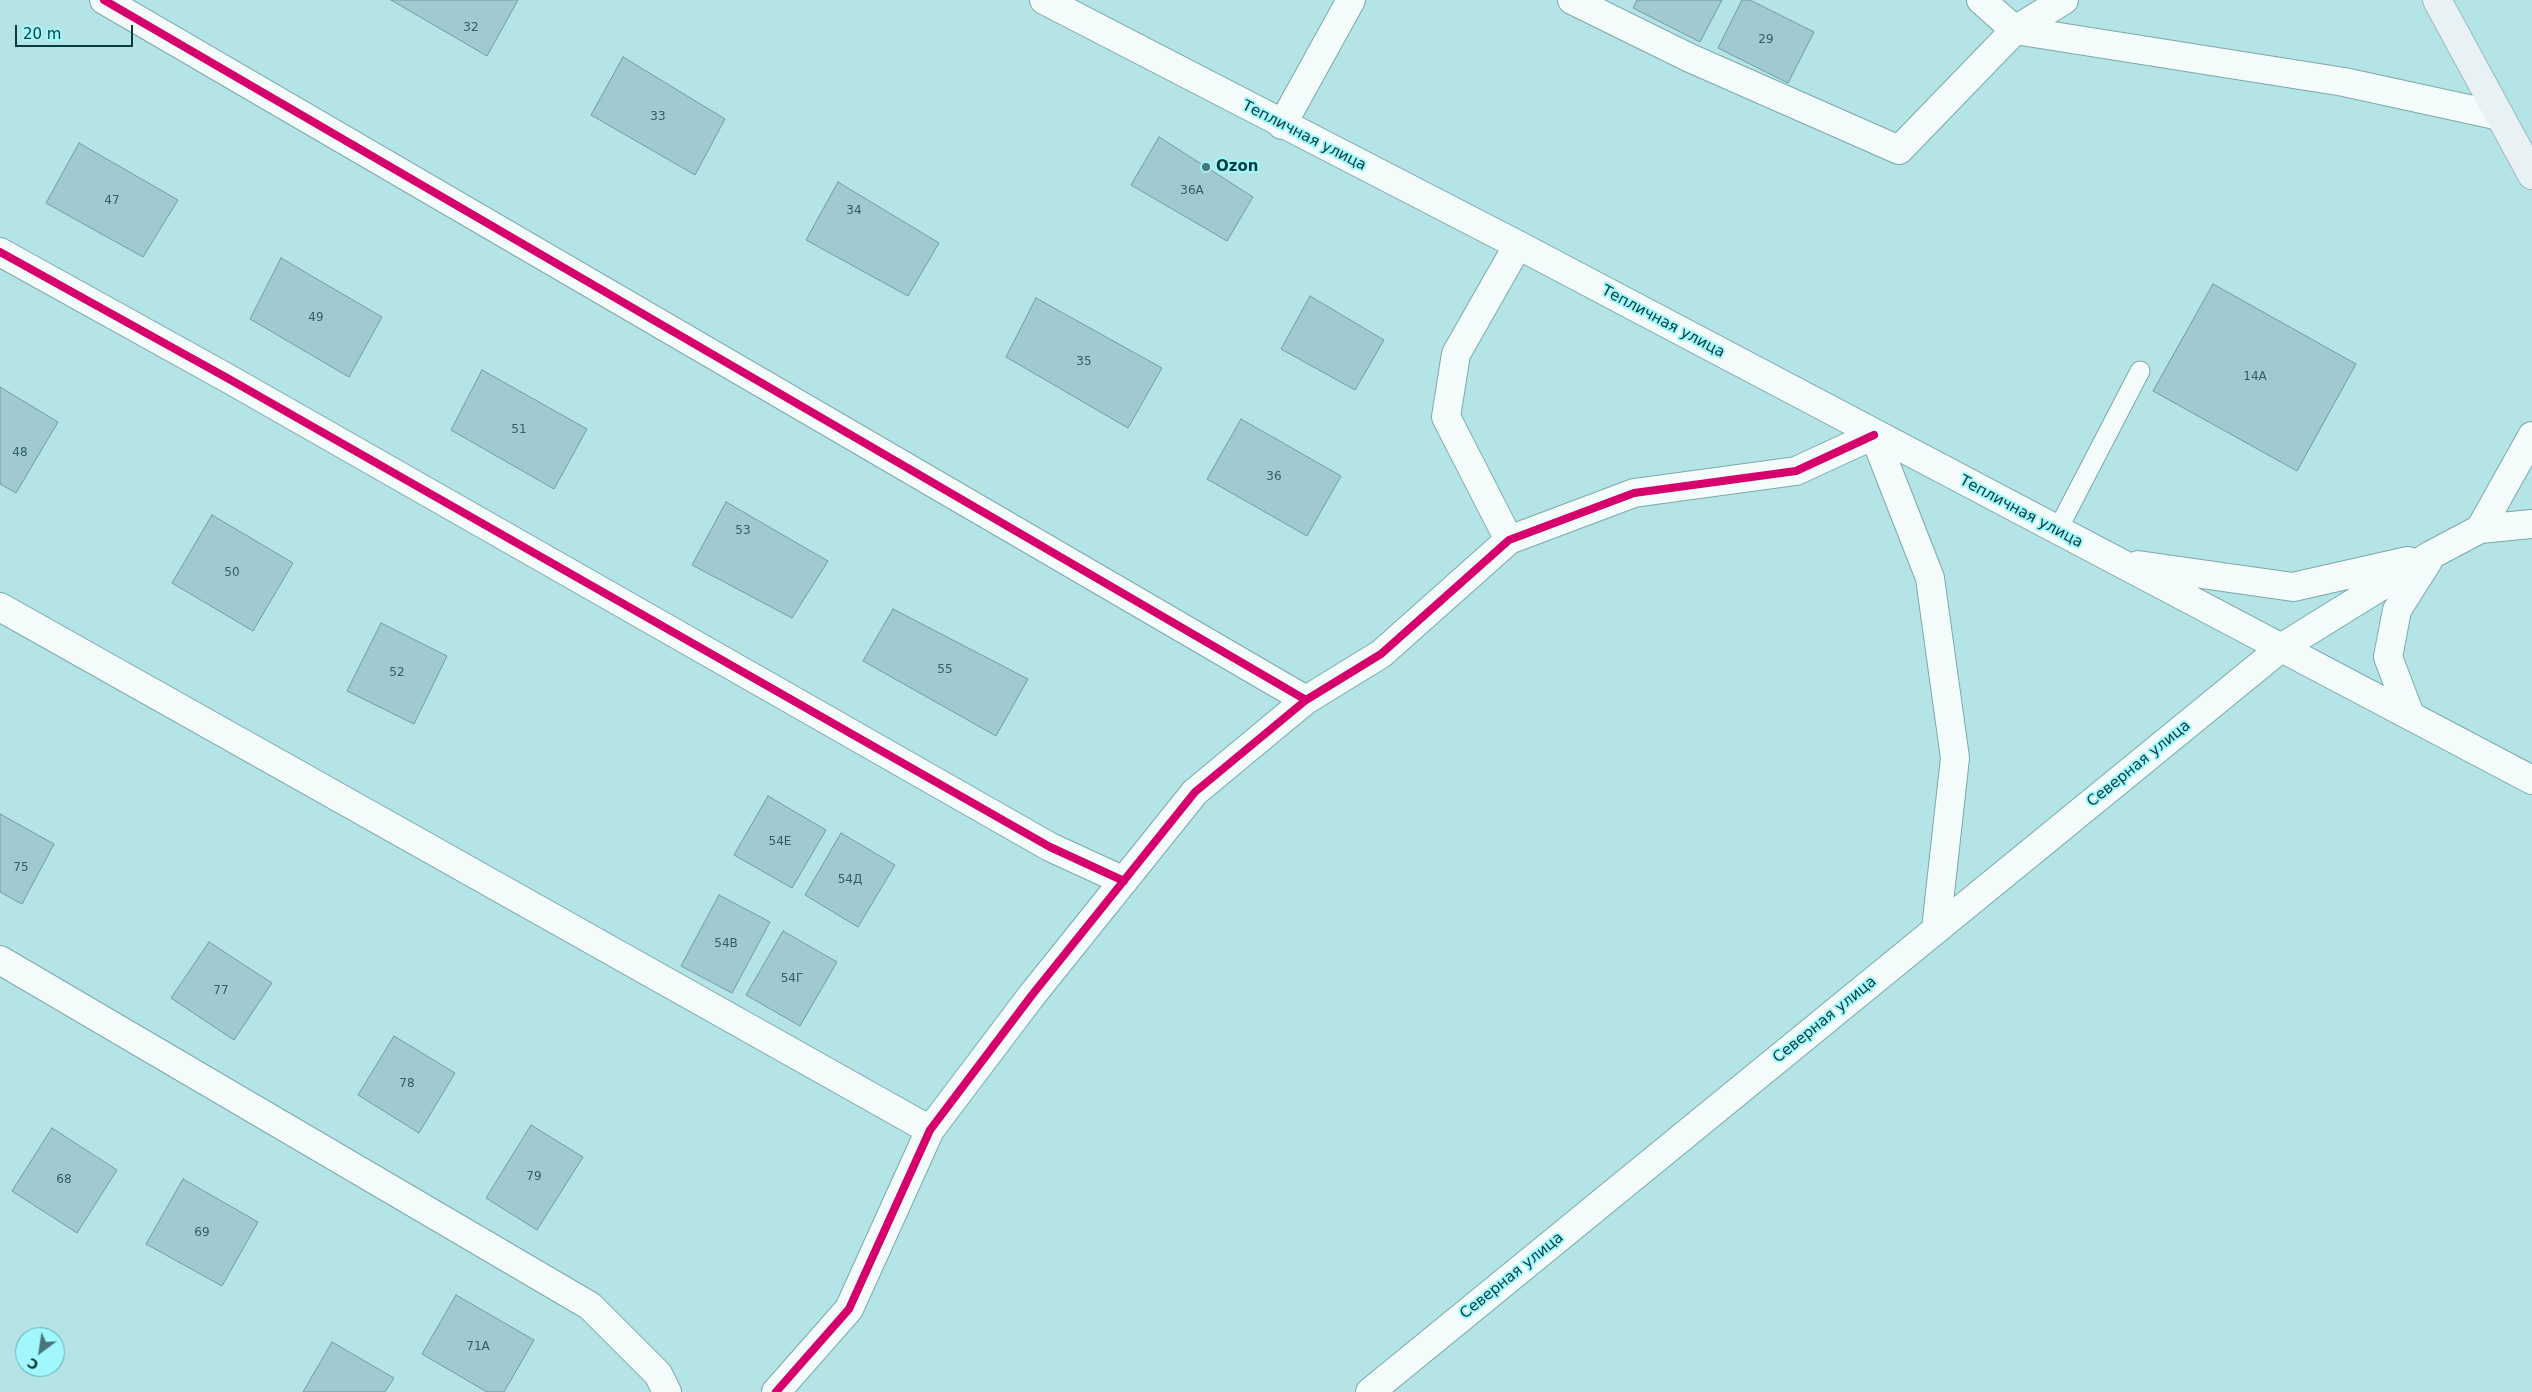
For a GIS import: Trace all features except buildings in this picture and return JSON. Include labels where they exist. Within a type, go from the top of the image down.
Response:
[{"type":"main road","points":[[2437,0],[2532,175]]},
{"type":"street","points":[[104,0],[1306,700]]},
{"type":"street","name":"Тепличная улица","points":[[1044,0],[1282,125],[1518,245],[1874,435],[2532,780]]},
{"type":"street","points":[[1282,125],[1351,0]]},
{"type":"street","points":[[1572,0],[1690,58],[1899,150],[2015,30],[2064,0]]},
{"type":"street","points":[[1982,0],[2015,30],[2344,82],[2500,116]]},
{"type":"street","points":[[1509,540],[1446,417],[1456,354],[1518,245]]},
{"type":"street","points":[[0,252],[238,384],[1050,847],[1124,881]]},
{"type":"street","points":[[776,1392],[849,1309],[930,1130],[1032,995],[1195,792],[1306,700],[1382,654],[1509,540],[1634,493],[1796,471],[1874,435],[1930,578],[1955,758],[1936,929]]},
{"type":"street","points":[[2480,529],[2532,436]]},
{"type":"street","points":[[2118,563],[2293,587],[2431,555],[2480,529],[2532,524]]},
{"type":"street","points":[[2410,715],[2388,658],[2397,610],[2431,555]]},
{"type":"street","name":"Северная улица","points":[[1370,1392],[2281,648],[2431,555]]},
{"type":"street","points":[[0,607],[930,1130]]},
{"type":"street","points":[[0,960],[590,1306],[658,1374],[666,1392]]},
{"type":"lane","points":[[2057,531],[2140,371]]},
{"type":"cycle path","points":[[104,0],[1306,700]]},
{"type":"cycle path","points":[[0,252],[229,379],[1050,847],[1124,881]]},
{"type":"cycle path","points":[[776,1392],[849,1309],[930,1130],[1032,995],[1195,792],[1306,700],[1381,654],[1509,540],[1634,493],[1796,471],[1874,435]]},
{"type":"place","name":"Ozon","points":[[1206,167]]}]
